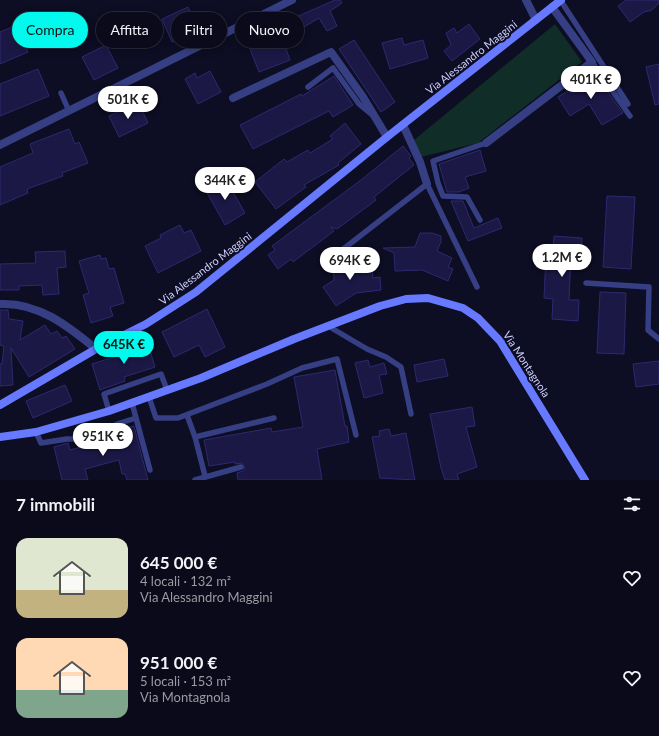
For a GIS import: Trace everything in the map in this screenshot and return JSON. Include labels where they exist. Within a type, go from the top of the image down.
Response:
[{"type":"main road","name":"Via Alessandro Maggini","points":[[0,405],[96,349],[146,324],[196,292],[403,124],[561,0]]},
{"type":"main road","name":"Via Montagnola","points":[[0,438],[36,432],[109,411],[167,390],[380,306],[406,298],[428,298],[464,308],[478,318],[500,341],[586,480]]},
{"type":"street","points":[[0,145],[292,0]]},
{"type":"street","points":[[526,0],[536,20]]},
{"type":"street","points":[[486,143],[592,62],[552,7]]},
{"type":"street","points":[[233,98],[332,52],[363,97],[372,115],[387,137]]},
{"type":"street","points":[[403,124],[420,162],[427,184]]},
{"type":"street","points":[[0,304],[23,305],[49,315],[70,328],[96,349]]},
{"type":"lane","name":"Via Alessandro Maggini","points":[[561,0],[628,104]]},
{"type":"lane","points":[[592,62],[630,116]]},
{"type":"lane","points":[[308,86],[333,68],[359,104],[372,115]]},
{"type":"lane","points":[[60,93],[69,111]]},
{"type":"lane","points":[[480,220],[466,197],[443,196],[438,184],[433,161],[486,143]]},
{"type":"lane","points":[[324,264],[427,184],[477,286]]},
{"type":"lane","points":[[586,283],[649,287],[648,330],[659,339]]},
{"type":"lane","points":[[328,326],[367,349],[386,357],[401,367],[411,414]]},
{"type":"lane","points":[[149,396],[156,418],[178,418],[267,384],[302,368],[337,359],[356,435]]},
{"type":"lane","points":[[109,411],[104,394],[161,374],[167,390]]},
{"type":"lane","points":[[132,403],[150,470]]},
{"type":"lane","points":[[187,415],[195,437],[205,476]]},
{"type":"lane","points":[[36,432],[41,443],[66,439],[83,439],[100,434],[117,424],[136,418]]},
{"type":"lane","points":[[195,437],[274,418]]},
{"type":"lane","points":[[195,480],[205,476],[241,468]]},
{"type":"green space","points":[[555,24],[582,62],[478,143],[421,157],[414,140]]},
{"type":"building","points":[[335,0],[340,0],[342,3],[330,11],[337,26],[327,31],[319,18],[304,27],[304,14]]},
{"type":"building","points":[[626,0],[659,0],[659,3],[652,10],[644,12],[630,22],[618,6]]},
{"type":"building","points":[[188,7],[190,12],[177,12]]},
{"type":"building","points":[[171,15],[171,40],[163,21],[163,19]]},
{"type":"building","points":[[469,24],[480,39],[452,61],[444,51],[451,45],[446,33],[454,28],[457,33]]},
{"type":"building","points":[[12,27],[12,48],[26,48],[28,52],[0,64],[0,32]]},
{"type":"building","points":[[402,38],[404,45],[423,40],[428,58],[390,69],[382,43]]},
{"type":"building","points":[[354,40],[395,102],[381,112],[339,49]]},
{"type":"building","points":[[100,48],[108,48],[118,68],[94,80],[82,57]]},
{"type":"building","points":[[250,48],[286,48],[290,60],[259,72]]},
{"type":"building","points":[[659,64],[659,104],[655,105],[646,67]]},
{"type":"building","points":[[38,69],[49,96],[0,116],[0,84]]},
{"type":"building","points":[[210,71],[221,92],[198,104],[185,79],[195,73],[197,78]]},
{"type":"building","points":[[595,74],[623,113],[602,125],[589,104],[570,116],[558,97]]},
{"type":"building","points":[[334,76],[353,105],[333,117],[329,111],[253,149],[240,125],[301,94],[302,96]]},
{"type":"building","points":[[138,102],[148,123],[119,137],[109,116]]},
{"type":"building","points":[[345,123],[361,144],[338,163],[339,165],[304,185],[306,187],[276,209],[255,182],[284,159],[287,162],[308,150],[310,153],[333,139],[330,136]]},
{"type":"building","points":[[69,129],[75,144],[79,142],[88,163],[62,173],[63,176],[27,189],[28,193],[0,205],[0,167],[33,153],[30,144]]},
{"type":"building","points":[[403,146],[411,156],[409,158],[414,165],[374,197],[376,200],[337,229],[331,227],[334,231],[293,262],[291,259],[278,269],[268,255],[275,250],[272,246],[361,180]]},
{"type":"building","points":[[480,150],[486,171],[465,177],[469,188],[459,192],[447,192],[439,164]]},
{"type":"building","points":[[225,178],[245,213],[225,225],[205,189]]},
{"type":"building","points":[[607,196],[635,197],[631,269],[603,267]]},
{"type":"building","points":[[451,201],[463,201],[474,228],[498,218],[502,228],[468,241]]},
{"type":"building","points":[[180,225],[184,233],[191,230],[201,251],[158,273],[145,246],[161,238],[160,235]]},
{"type":"building","points":[[420,233],[432,233],[441,236],[441,242],[437,251],[452,258],[448,267],[453,269],[448,281],[422,270],[395,271],[394,253],[383,248],[415,247]]},
{"type":"building","points":[[554,236],[582,238],[581,256],[571,255],[569,300],[579,300],[578,321],[552,319],[553,299],[544,298],[546,253],[553,253]]},
{"type":"building","points":[[65,251],[66,267],[57,268],[59,294],[43,295],[42,285],[19,286],[19,290],[0,290],[0,264],[36,263],[35,252]]},
{"type":"building","points":[[100,255],[101,259],[106,258],[109,269],[114,268],[124,303],[110,307],[113,316],[91,323],[83,295],[89,293],[79,261]]},
{"type":"building","points":[[351,257],[355,263],[355,270],[372,269],[373,278],[380,277],[381,290],[356,293],[336,306],[323,287],[334,280],[333,263]]},
{"type":"building","points":[[600,292],[626,293],[624,354],[597,353]]},
{"type":"building","points":[[207,309],[225,347],[205,357],[199,345],[174,357],[162,332]]},
{"type":"building","points":[[0,310],[8,310],[9,319],[23,321],[20,340],[45,325],[51,334],[57,331],[62,338],[66,336],[75,349],[29,377],[11,348],[13,385],[0,386],[0,364],[2,364],[4,346],[0,345]]},
{"type":"building","points":[[147,341],[155,367],[124,377],[125,381],[100,390],[92,364],[123,354],[121,349]]},
{"type":"building","points":[[444,359],[448,376],[417,382],[414,365]]},
{"type":"building","points":[[368,360],[370,367],[384,363],[387,374],[379,375],[383,393],[364,398],[355,363]]},
{"type":"building","points":[[659,361],[659,384],[636,387],[633,364]]},
{"type":"building","points":[[335,370],[349,442],[317,449],[322,480],[238,480],[237,473],[243,471],[245,468],[242,463],[235,464],[235,462],[209,466],[204,440],[271,428],[272,432],[303,427],[294,377]]},
{"type":"building","points":[[65,385],[72,401],[33,418],[26,401]]},
{"type":"building","points":[[472,407],[475,426],[466,427],[477,467],[457,474],[459,480],[445,480],[441,468],[430,414]]},
{"type":"building","points":[[134,426],[148,480],[127,480],[125,474],[122,474],[119,460],[85,469],[88,480],[62,480],[54,447],[68,443],[70,450],[107,440],[108,437],[119,434],[120,429]]},
{"type":"building","points":[[389,429],[391,436],[406,433],[415,480],[380,478],[372,437],[380,436],[379,431]]}]
